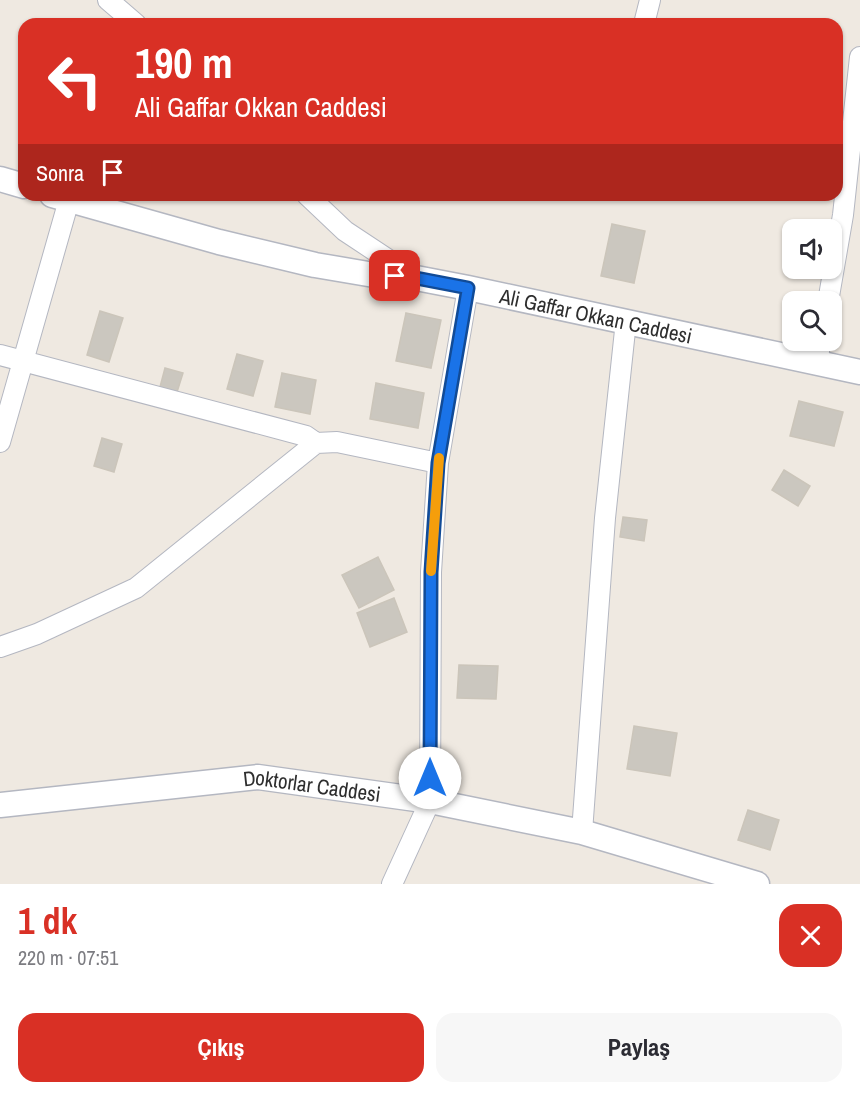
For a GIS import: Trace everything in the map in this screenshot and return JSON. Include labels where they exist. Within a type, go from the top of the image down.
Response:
[{"type":"street","points":[[108,0],[129,18]]},
{"type":"street","points":[[646,18],[650,0]]},
{"type":"street","points":[[830,291],[848,186],[860,57]]},
{"type":"street","points":[[0,179],[18,184]]},
{"type":"street","points":[[0,442],[60,201]]},
{"type":"street","name":"Ali Gaffar Okkan Caddesi","points":[[72,201],[219,242],[315,265],[375,275],[416,278],[626,321],[782,345]]},
{"type":"street","points":[[313,201],[345,231],[416,278]]},
{"type":"street","points":[[392,884],[430,801],[431,572],[438,463],[468,288]]},
{"type":"street","points":[[582,832],[605,518],[626,321]]},
{"type":"street","name":"Ali Gaffar Okkan Caddesi","points":[[819,351],[860,372]]},
{"type":"street","points":[[0,355],[306,436],[316,444]]},
{"type":"street","points":[[0,647],[37,634],[136,588],[316,444],[337,442],[438,463]]},
{"type":"street","name":"Doktorlar Caddesi","points":[[0,805],[258,777],[430,801],[582,832],[701,876],[757,884]]},
{"type":"building","points":[[612,224],[645,231],[634,283],[601,276]]},
{"type":"building","points":[[100,311],[123,318],[109,362],[87,355]]},
{"type":"building","points":[[406,313],[441,320],[431,368],[396,361]]},
{"type":"building","points":[[237,354],[263,361],[253,396],[227,389]]},
{"type":"building","points":[[165,368],[183,373],[177,392],[160,387]]},
{"type":"building","points":[[282,373],[316,380],[310,414],[275,407]]},
{"type":"building","points":[[376,383],[424,393],[418,428],[370,419]]},
{"type":"building","points":[[799,401],[843,412],[834,446],[790,436]]},
{"type":"building","points":[[102,438],[122,444],[114,472],[94,466]]},
{"type":"building","points":[[784,470],[810,486],[798,506],[772,490]]},
{"type":"building","points":[[623,517],[647,520],[644,541],[620,537]]},
{"type":"building","points":[[378,557],[394,590],[359,608],[342,575]]},
{"type":"building","points":[[394,598],[407,632],[370,647],[357,613]]},
{"type":"building","points":[[459,665],[498,666],[496,699],[457,698]]},
{"type":"building","points":[[634,726],[677,733],[670,776],[627,769]]},
{"type":"building","points":[[748,810],[779,820],[770,850],[738,840]]},
{"type":"slow traffic","points":[[431,571],[439,458]]},
{"type":"route","points":[[395,276],[468,288],[438,463],[431,572],[430,778]]}]
